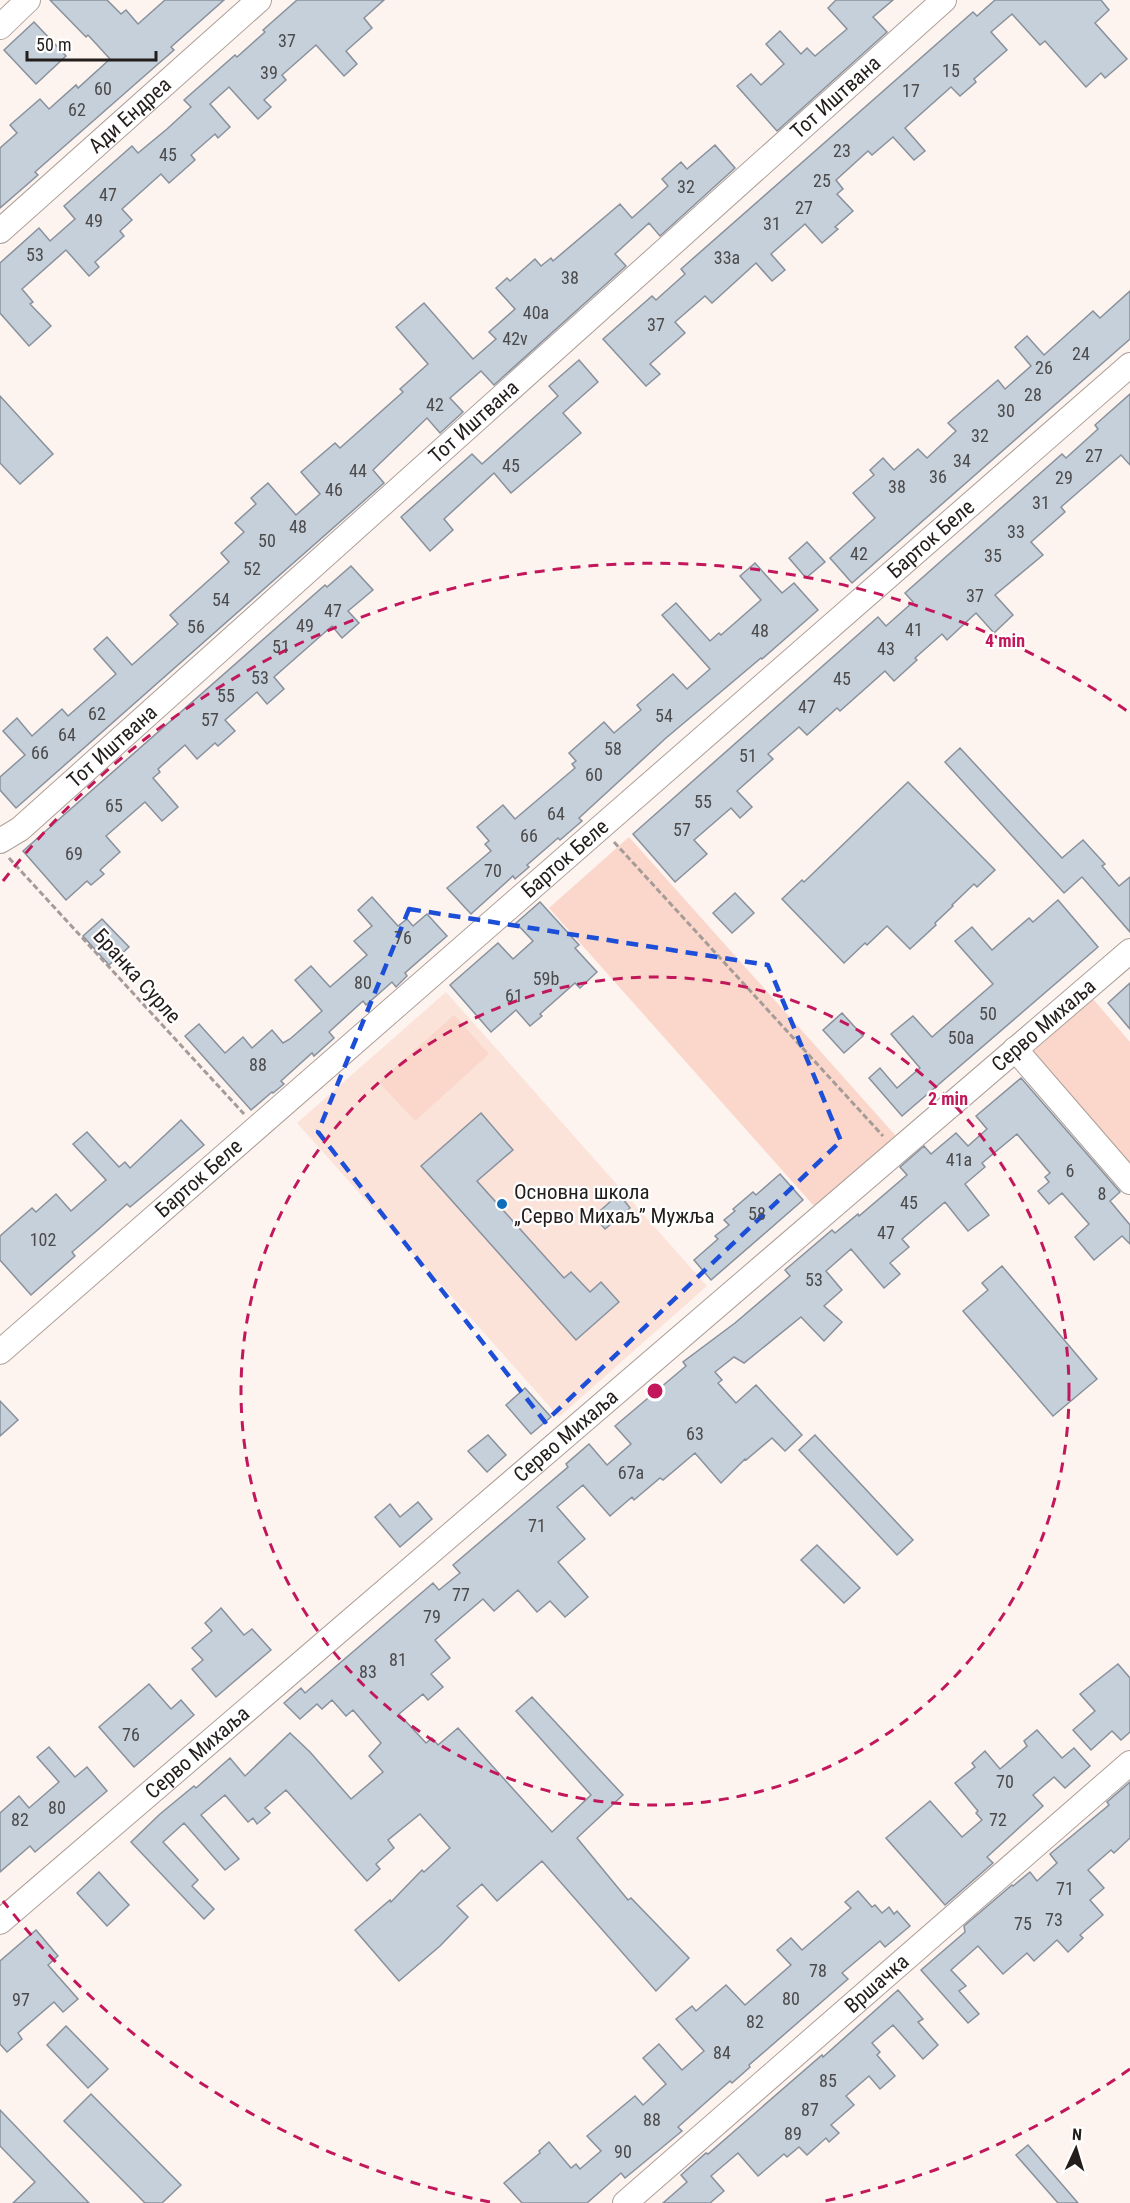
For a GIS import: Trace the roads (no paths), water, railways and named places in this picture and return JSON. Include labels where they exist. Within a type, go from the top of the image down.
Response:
[{"type":"street","points":[[0,27],[28,0]]},
{"type":"street","name":"Ади Ендреа","points":[[0,231],[259,0]]},
{"type":"street","name":"Тот Иштвана","points":[[0,841],[20,830],[944,0]]},
{"type":"street","name":"Барток Беле","points":[[0,1352],[1130,365]]},
{"type":"street","name":"Серво Михаља","points":[[0,1922],[1130,951]]},
{"type":"street","points":[[1015,1049],[1130,1182]]},
{"type":"street","name":"Вршачка","points":[[625,2203],[1130,1763]]},
{"type":"place","name":"Основна школа „Серво Михаљ” Мужља","points":[[502,1204]]}]
